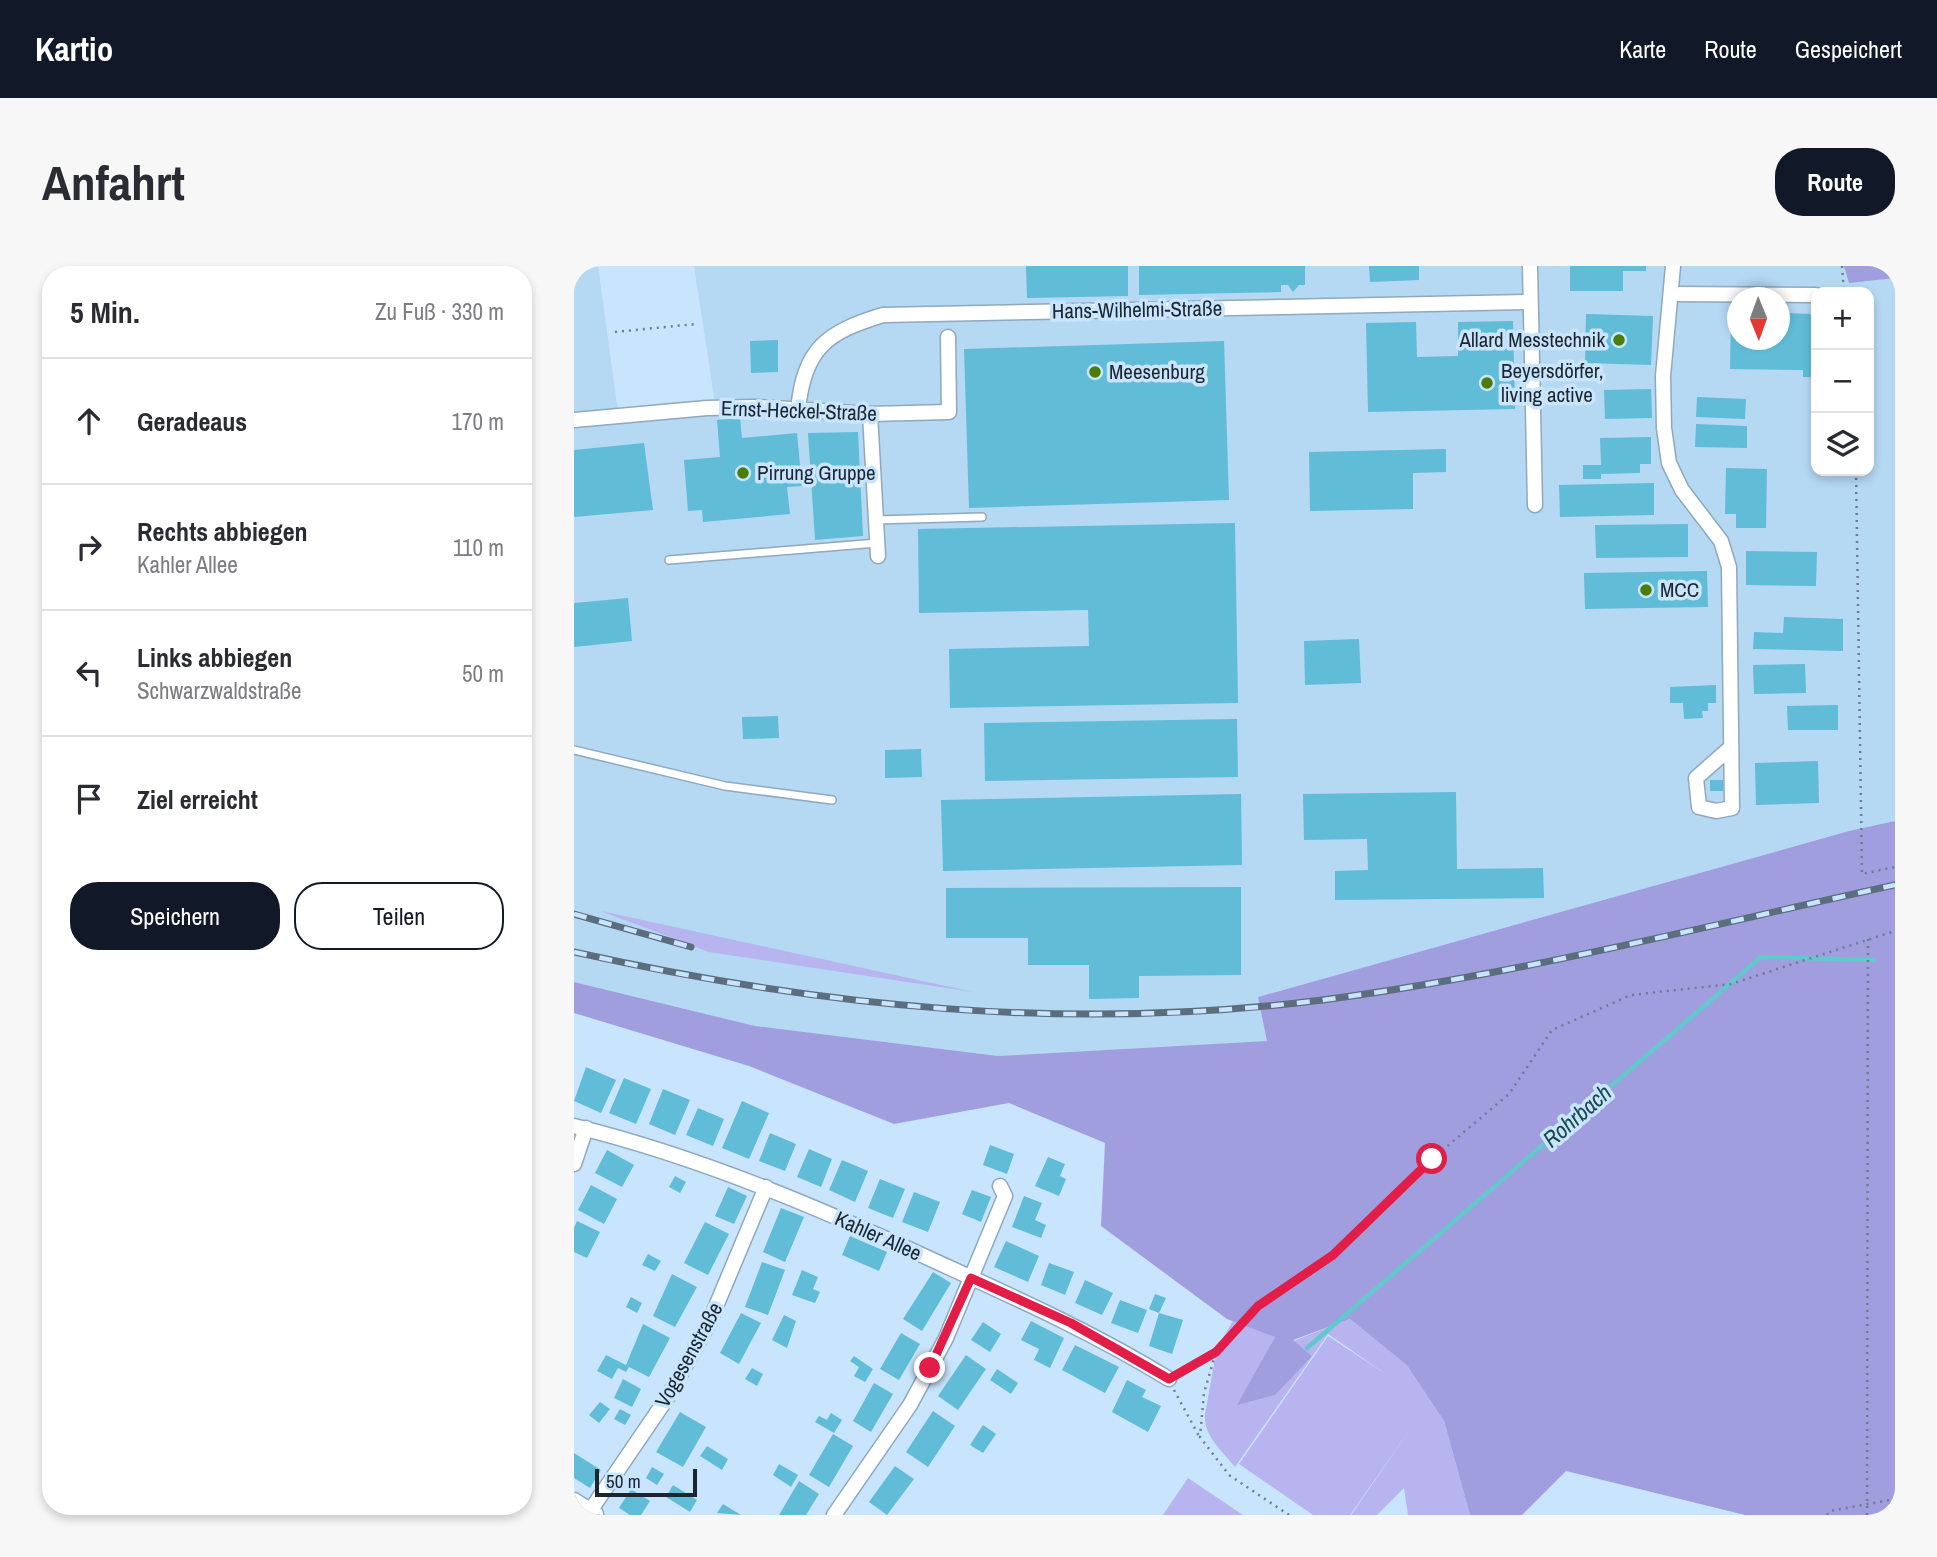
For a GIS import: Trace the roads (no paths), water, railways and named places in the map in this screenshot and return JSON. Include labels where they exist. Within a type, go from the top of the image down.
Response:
[{"type":"street","points":[[1530,266],[1535,505]]},
{"type":"street","points":[[1673,266],[1663,376],[1664,428],[1670,463],[1682,490],[1721,541],[1729,568],[1729,749]]},
{"type":"street","points":[[1672,294],[1811,295]]},
{"type":"street","name":"Hans-Wilhelmi-Straße","points":[[798,410],[800,390],[817,348],[844,327],[883,315],[1530,302]]},
{"type":"street","name":"Ernst-Heckel-Straße","points":[[574,420],[707,408],[870,414],[949,412],[948,337]]},
{"type":"street","points":[[870,414],[877,549]]},
{"type":"street","points":[[574,1164],[580,1127]]},
{"type":"street","name":"Kahler Allee","points":[[580,1127],[663,1150],[766,1187],[1071,1323],[1169,1379]]},
{"type":"street","points":[[834,1515],[910,1405],[946,1338],[1005,1196],[1000,1186]]},
{"type":"street","name":"Vogesenstraße","points":[[594,1513],[667,1398],[709,1323],[766,1187]]},
{"type":"street","points":[[574,1500],[594,1513]]},
{"type":"lane","points":[[876,520],[982,517]]},
{"type":"lane","points":[[669,560],[877,549]]},
{"type":"lane","points":[[574,750],[725,786],[832,800]]},
{"type":"waterway","name":"Rohrbach","points":[[1307,1348],[1761,957],[1874,960]]},
{"type":"railway","points":[[574,952],[667,971],[853,1000],[946,1009],[1133,1014],[1227,1009],[1394,990],[1610,949],[1895,885]]},
{"type":"railway","points":[[574,914],[691,947]]},
{"type":"place","name":"Allard Messtechnik","points":[[1619,340]]},
{"type":"place","name":"Meesenburg","points":[[1095,372]]},
{"type":"place","name":"Beyersdörfer, living active","points":[[1487,383]]},
{"type":"place","name":"Pirrung Gruppe","points":[[743,473]]},
{"type":"place","name":"MCC","points":[[1646,590]]}]
